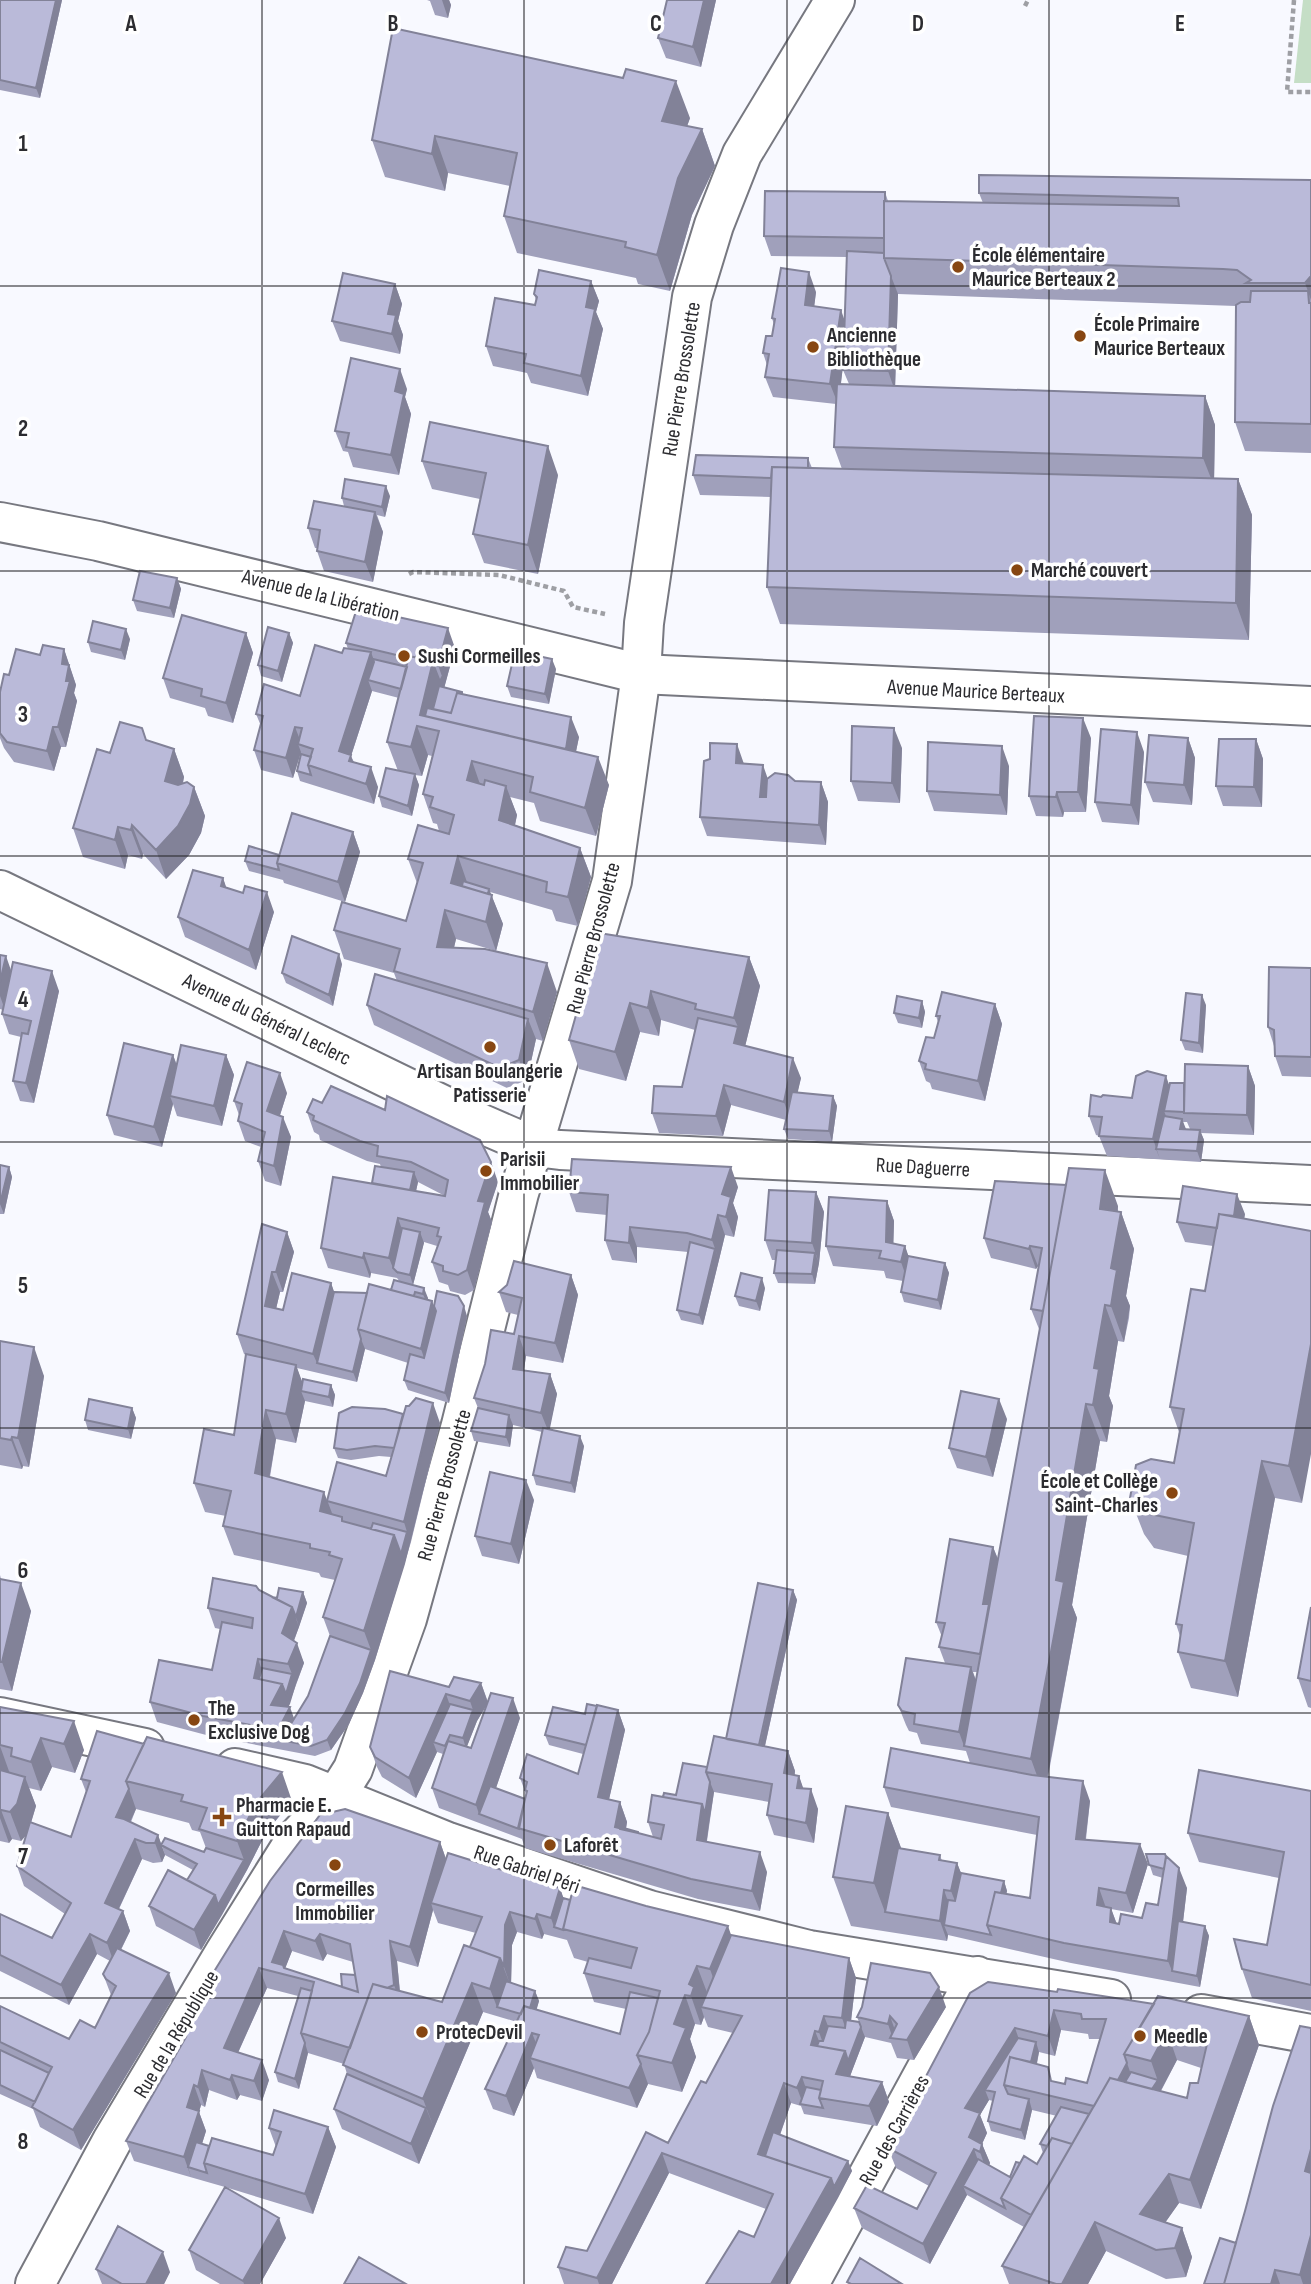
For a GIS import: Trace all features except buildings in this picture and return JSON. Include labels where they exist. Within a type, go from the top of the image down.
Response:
[{"type":"street","name":"Rue Pierre Brossolette","points":[[336,1796],[353,1769],[407,1619],[461,1424],[519,1193],[535,1147],[612,881],[641,674],[644,623],[692,297],[714,225],[742,154],[835,0]]},
{"type":"street","name":"Avenue de la Libération","points":[[0,522],[98,541],[641,674]]},
{"type":"street","name":"Avenue Maurice Berteaux","points":[[641,674],[721,680],[1311,706]]},
{"type":"street","name":"Avenue du Général Leclerc","points":[[0,890],[535,1147]]},
{"type":"street","name":"Rue Daguerre","points":[[535,1147],[1311,1185]]},
{"type":"street","name":"Rue Gabriel Péri","points":[[0,1717],[305,1784],[448,1842],[649,1910],[809,1950],[1311,2034]]},
{"type":"street","name":"Rue de la République","points":[[35,2284],[112,2141],[225,1952],[297,1837],[336,1796]]},
{"type":"street","name":"Rue des Carrières","points":[[809,2284],[977,1976]]},
{"type":"path","points":[[1294,0],[1287,92],[1311,92]]},
{"type":"path","points":[[402,577],[413,572],[499,575],[564,591],[573,607],[610,616]]},
{"type":"green space","points":[[1303,0],[1311,0],[1311,83],[1294,83]]},
{"type":"place","name":"École élémentaire Maurice Berteaux 2","points":[[958,267]]},
{"type":"place","name":"École Primaire Maurice Berteaux","points":[[1080,336]]},
{"type":"place","name":"Ancienne Bibliothèque","points":[[813,347]]},
{"type":"place","name":"Marché couvert","points":[[1017,570]]},
{"type":"place","name":"Sushi Cormeilles","points":[[404,656]]},
{"type":"place","name":"Artisan Boulangerie Patisserie","points":[[490,1047]]},
{"type":"place","name":"Parisii Immobilier","points":[[486,1171]]},
{"type":"place","name":"École et Collège Saint-Charles","points":[[1172,1493]]},
{"type":"place","name":"The Exclusive Dog","points":[[194,1720]]},
{"type":"place","name":"Pharmacie E. Guitton Rapaud","points":[[222,1817]]},
{"type":"place","name":"Laforêt","points":[[550,1845]]},
{"type":"place","name":"Cormeilles Immobilier","points":[[335,1865]]},
{"type":"place","name":"ProtecDevil","points":[[422,2032]]},
{"type":"place","name":"Meedle","points":[[1140,2036]]}]
